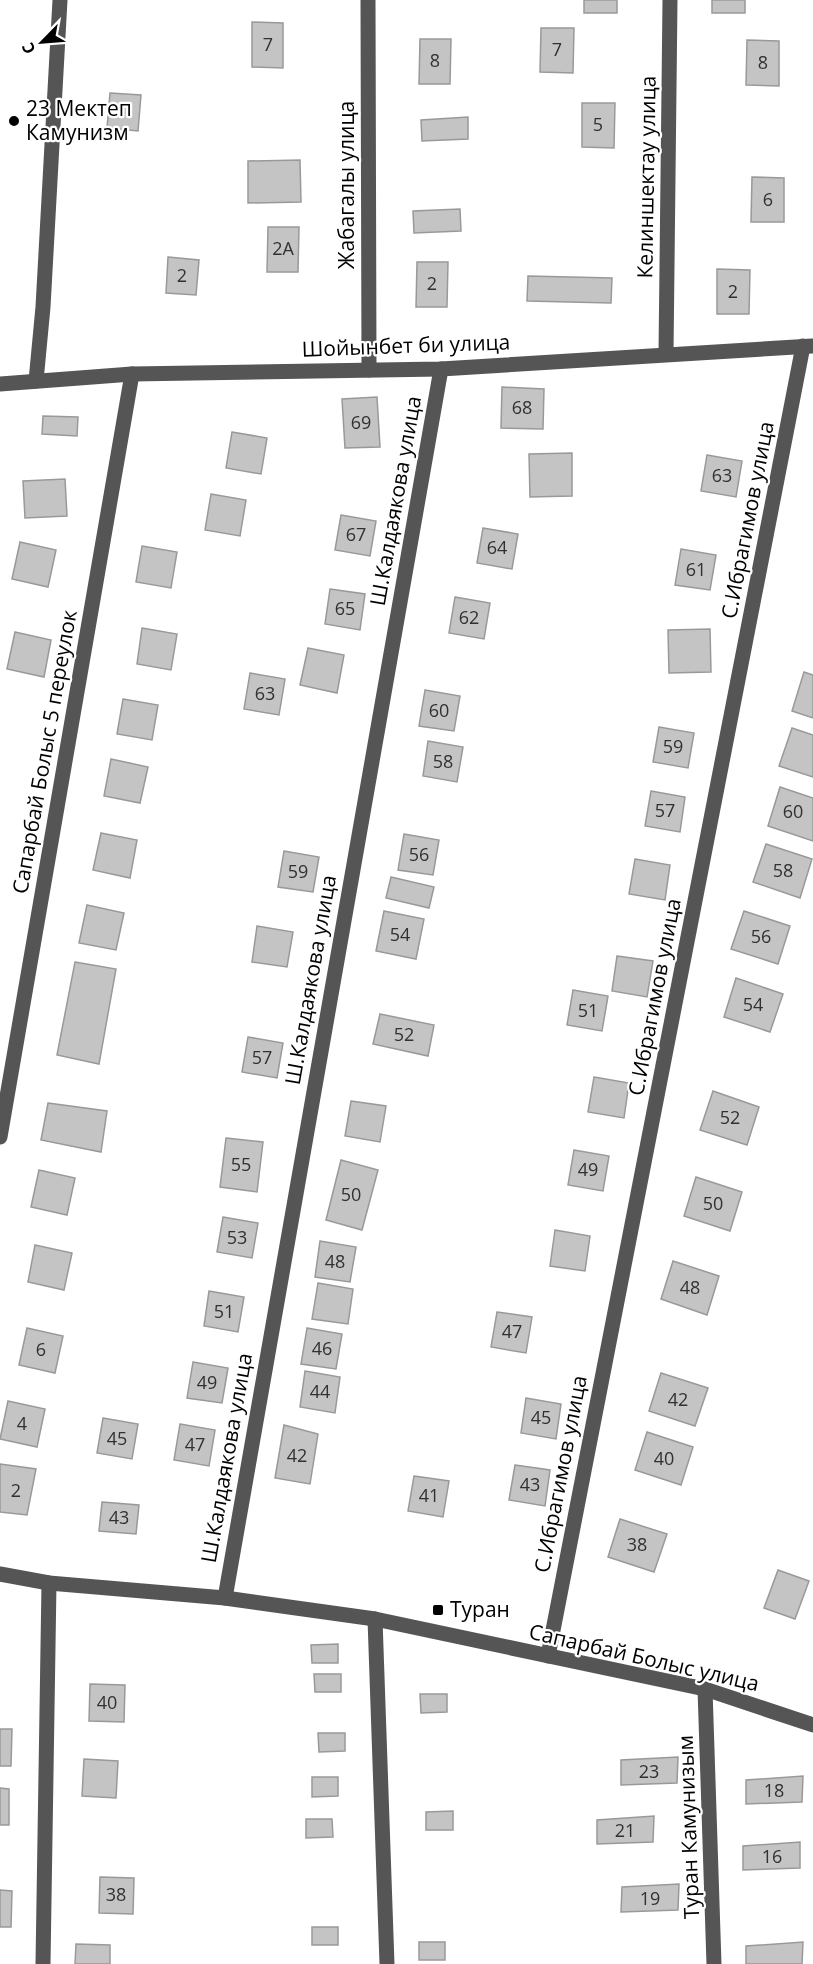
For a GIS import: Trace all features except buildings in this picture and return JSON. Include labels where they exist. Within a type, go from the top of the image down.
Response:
[{"type":"street","points":[[36,381],[43,307],[60,0]]},
{"type":"street","name":"Жабагалы улица","points":[[368,0],[369,370]]},
{"type":"street","name":"Келиншектау улица","points":[[666,354],[670,0]]},
{"type":"street","name":"Шойынбет би улица","points":[[0,384],[132,374],[441,369],[808,346]]},
{"type":"street","name":"С.Ибрагимов улица","points":[[548,1656],[808,346]]},
{"type":"street","name":"Ш.Калдаякова улица","points":[[225,1598],[441,369]]},
{"type":"street","name":"Сапарбай Болыс 5 переулок","points":[[0,1137],[132,374]]},
{"type":"street","name":"Сапарбай Болыс улица","points":[[0,1574],[49,1583],[225,1598],[375,1619],[705,1689],[813,1725]]},
{"type":"street","points":[[43,1964],[49,1583]]},
{"type":"street","points":[[375,1619],[387,1964]]},
{"type":"street","name":"Туран Камунизым","points":[[705,1689],[714,1964]]},
{"type":"place","name":"23 Мектеп Камунизм","points":[[14,121]]},
{"type":"place","name":"Туран","points":[[438,1610]]}]
